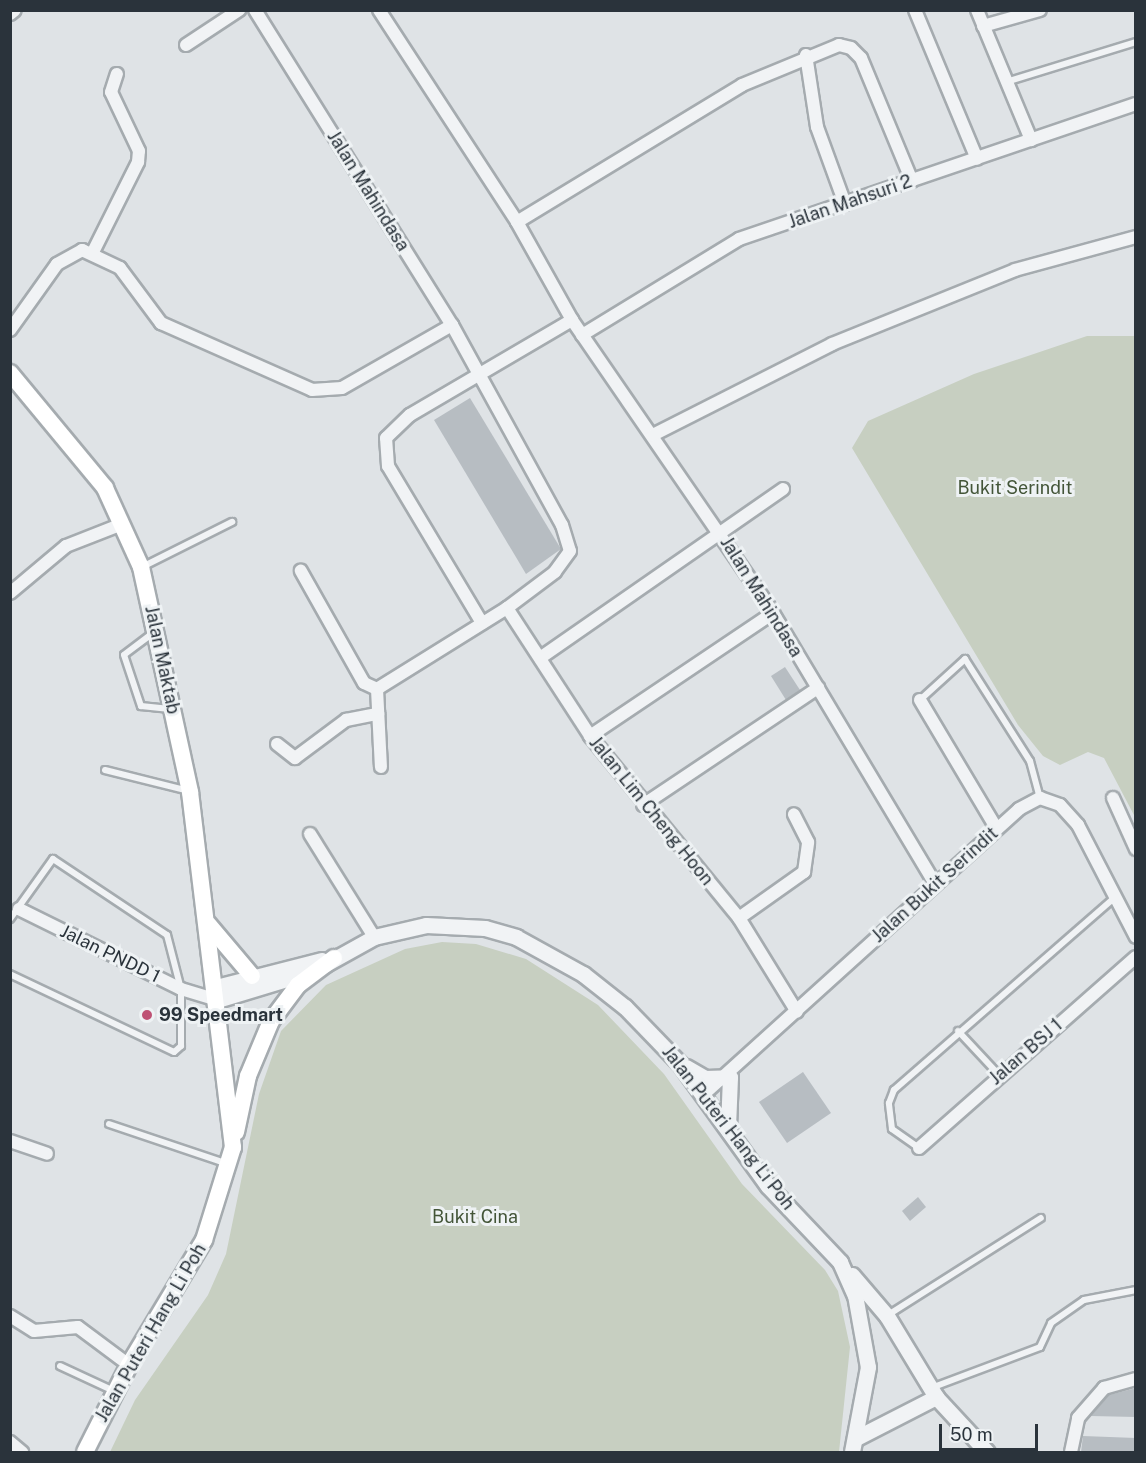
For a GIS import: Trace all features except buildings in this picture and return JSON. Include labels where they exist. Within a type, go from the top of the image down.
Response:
[{"type":"main road","name":"Jalan Maktab","points":[[10,373],[75,444],[122,524],[141,567],[190,792],[206,921],[212,993]]},
{"type":"main road","points":[[206,921],[252,976]]},
{"type":"main road","points":[[233,1147],[248,1076],[271,1021],[298,985],[334,958]]},
{"type":"main road","name":"Jalan Puteri Hang Li Poh","points":[[85,1452],[129,1365],[189,1269],[233,1147],[212,993]]},
{"type":"street","points":[[10,14],[15,10]]},
{"type":"street","points":[[186,45],[239,10]]},
{"type":"street","name":"Jalan Mahindasa","points":[[255,10],[452,324],[568,538],[564,563],[507,608],[377,688]]},
{"type":"street","name":"Jalan Mahindasa","points":[[379,10],[516,222],[572,320],[720,532],[773,613],[935,884]]},
{"type":"street","points":[[915,10],[977,159]]},
{"type":"street","points":[[977,10],[1031,140]]},
{"type":"street","points":[[983,26],[1040,10]]},
{"type":"street","points":[[516,222],[742,85],[806,55],[839,45],[851,48],[912,181]]},
{"type":"street","points":[[806,55],[817,127],[845,204]]},
{"type":"street","points":[[93,252],[138,162],[139,151],[111,92],[117,74]]},
{"type":"street","name":"Jalan Mahsuri 2","points":[[582,335],[739,239],[1136,104]]},
{"type":"street","points":[[653,435],[832,344],[1015,270],[1136,237]]},
{"type":"street","points":[[12,323],[57,264],[69,254],[93,252],[120,268],[161,323],[312,390],[342,388],[452,324]]},
{"type":"street","points":[[482,623],[385,451],[395,426],[479,373],[572,320]]},
{"type":"street","points":[[540,658],[783,489]]},
{"type":"street","points":[[10,593],[66,546],[122,524]]},
{"type":"street","points":[[301,571],[364,683],[377,688],[381,767]]},
{"type":"street","name":"Jalan Lim Cheng Hoon","points":[[507,608],[590,736],[643,805],[739,918],[797,1012]]},
{"type":"street","points":[[590,736],[773,613]]},
{"type":"street","points":[[643,805],[818,688]]},
{"type":"street","points":[[920,700],[997,829]]},
{"type":"street","points":[[277,744],[295,758],[346,720],[378,714]]},
{"type":"street","points":[[1040,798],[1070,814],[1113,899],[1136,937]]},
{"type":"street","name":"Jalan Bukit Serindit","points":[[704,1094],[730,1077],[797,1012],[997,829],[1040,798]]},
{"type":"street","points":[[1113,798],[1136,849]]},
{"type":"street","points":[[739,918],[804,872],[808,842],[794,814]]},
{"type":"street","points":[[310,834],[374,937]]},
{"type":"street","name":"Jalan PNDD 1","points":[[19,909],[181,989],[212,993]]},
{"type":"street","name":"Jalan Puteri Hang Li Poh","points":[[212,993],[313,970],[374,937],[435,925],[484,928],[516,938],[583,974],[625,1007],[681,1065],[728,1126],[768,1186],[840,1262],[865,1332],[868,1368],[857,1447]]},
{"type":"street","name":"Jalan BSJ 1","points":[[919,1148],[999,1075],[1136,957]]},
{"type":"street","name":"Jalan Puteri Hang Li Poh","points":[[212,993],[252,976],[334,958]]},
{"type":"street","points":[[681,1065],[705,1078],[730,1077],[728,1126]]},
{"type":"street","points":[[10,1141],[47,1154]]},
{"type":"street","points":[[840,1262],[887,1316],[933,1393],[987,1452]]},
{"type":"street","points":[[10,1316],[34,1330],[78,1327],[129,1365]]},
{"type":"street","points":[[1071,1452],[1078,1418],[1104,1388],[1136,1379]]},
{"type":"street","points":[[857,1447],[933,1393]]},
{"type":"street","points":[[10,1442],[22,1452]]},
{"type":"lane","points":[[1006,82],[1136,42]]},
{"type":"lane","points":[[141,567],[231,522]]},
{"type":"lane","points":[[156,632],[124,655],[141,706],[172,710]]},
{"type":"lane","points":[[920,700],[965,659],[1030,761],[1040,798]]},
{"type":"lane","points":[[105,770],[190,792]]},
{"type":"lane","points":[[10,919],[53,859],[167,935],[181,989],[181,1046],[174,1052],[10,974]]},
{"type":"lane","points":[[919,1148],[892,1129],[889,1103],[906,1077],[1113,899]]},
{"type":"lane","points":[[958,1031],[999,1075]]},
{"type":"lane","points":[[109,1124],[228,1164]]},
{"type":"lane","points":[[887,1316],[1041,1218]]},
{"type":"lane","points":[[933,1393],[1040,1347],[1051,1323],[1084,1300],[1136,1290]]},
{"type":"lane","points":[[60,1366],[115,1391]]},
{"type":"green space","name":"Bukit Serindit","points":[[1087,336],[1135,336],[1135,817],[1104,758],[1088,752],[1060,765],[1043,756],[1018,725],[852,448],[868,421],[974,374]]},
{"type":"green space","name":"Bukit Cina","points":[[442,942],[476,944],[526,959],[598,1005],[664,1074],[742,1184],[825,1270],[838,1291],[850,1347],[839,1452],[110,1452],[135,1400],[208,1295],[226,1254],[259,1094],[281,1031],[326,985],[405,949]]},
{"type":"place","name":"99 Speedmart","points":[[147,1015]]}]
